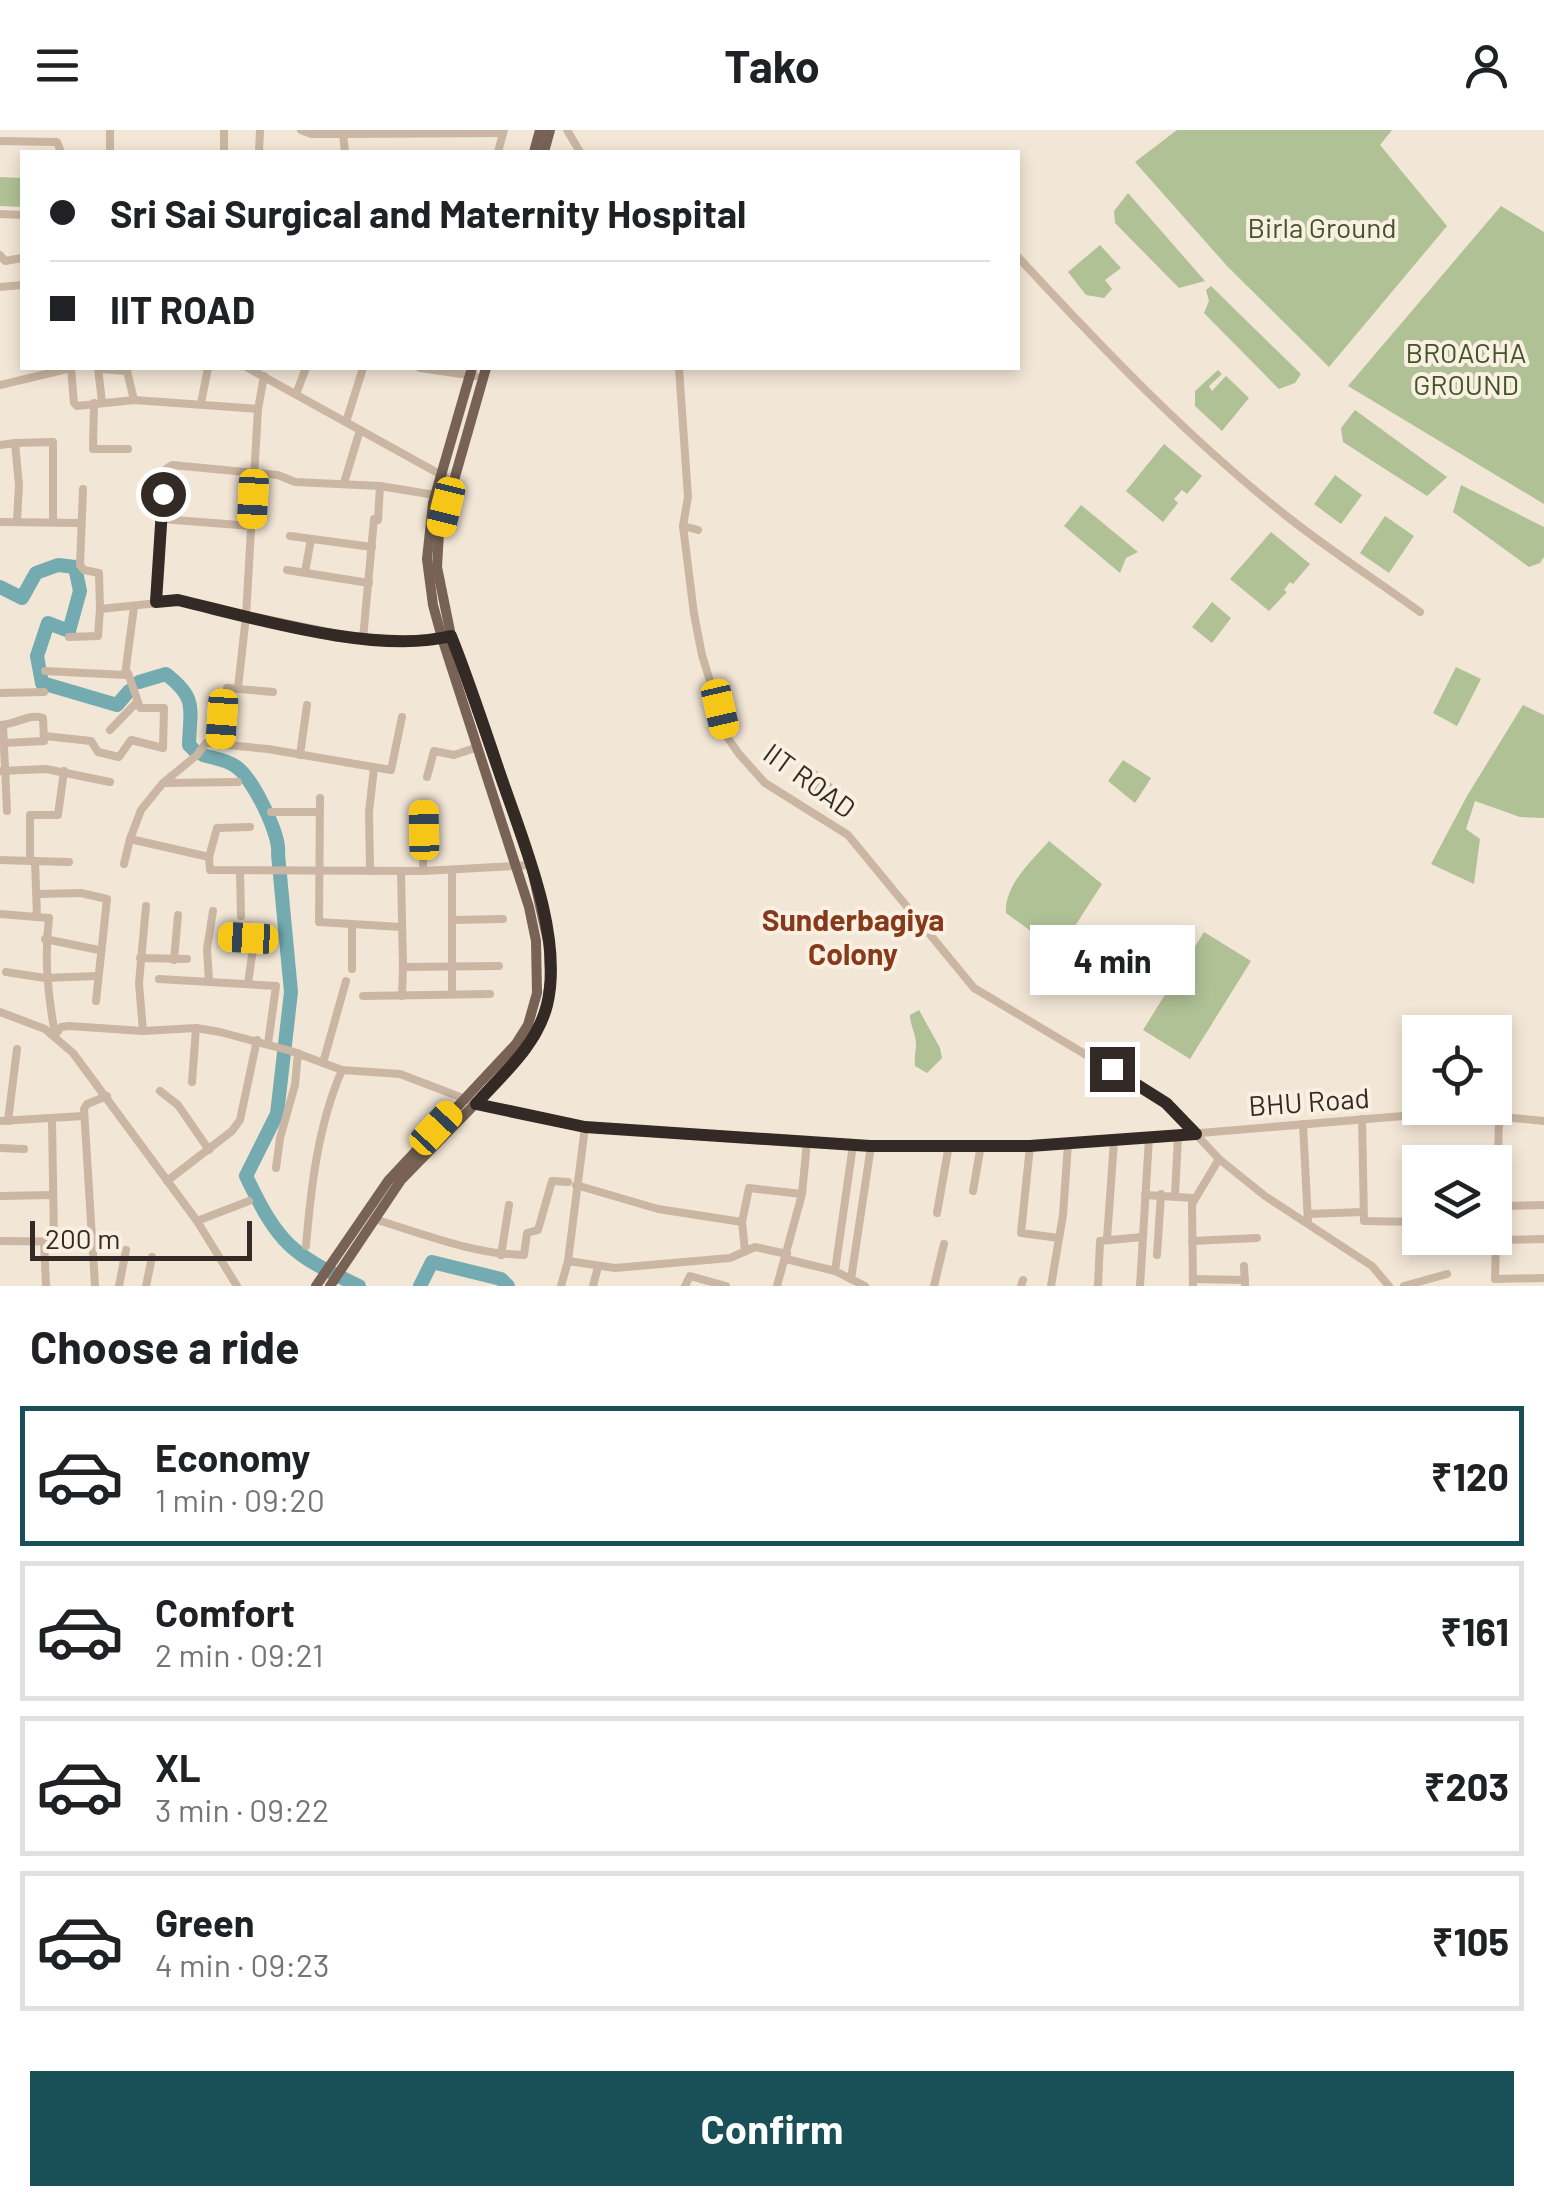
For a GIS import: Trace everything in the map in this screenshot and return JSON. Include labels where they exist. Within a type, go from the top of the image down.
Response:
[{"type":"main road","points":[[330,1286],[401,1180],[516,1044],[533,1012],[538,964],[530,908],[446,637],[437,567],[447,478],[470,371]]},
{"type":"main road","points":[[316,1286],[388,1181],[535,1036],[547,1006],[549,946],[531,865],[433,606],[427,559],[435,495],[447,478],[484,372]]},
{"type":"street","points":[[301,130],[311,134],[504,131]]},
{"type":"street","points":[[343,134],[345,150]]},
{"type":"street","points":[[0,142],[57,142],[60,150]]},
{"type":"street","points":[[1020,259],[1113,360],[1254,489],[1296,524],[1420,612]]},
{"type":"street","points":[[0,385],[63,370]]},
{"type":"street","points":[[71,370],[75,405],[134,400],[258,409]]},
{"type":"street","points":[[99,370],[93,449],[128,449]]},
{"type":"street","points":[[127,370],[134,400]]},
{"type":"street","points":[[201,403],[208,370]]},
{"type":"street","points":[[252,370],[447,478]]},
{"type":"street","points":[[296,394],[305,370]]},
{"type":"street","points":[[346,422],[361,370]]},
{"type":"street","name":"IIT ROAD","points":[[679,370],[688,498],[683,526],[702,655],[727,736],[739,754],[775,790],[848,835],[974,988],[1166,1103],[1220,1159],[1264,1196],[1308,1218],[1372,1266],[1389,1286]]},
{"type":"street","points":[[470,371],[484,372]]},
{"type":"street","points":[[238,688],[258,409],[264,376]]},
{"type":"street","points":[[344,483],[360,430]]},
{"type":"street","points":[[0,444],[53,442],[53,522]]},
{"type":"street","points":[[15,443],[17,522]]},
{"type":"street","points":[[156,602],[160,519],[168,466],[255,472],[282,475],[295,482],[380,486],[435,495]]},
{"type":"street","points":[[363,639],[380,486]]},
{"type":"street","points":[[70,636],[98,636],[98,573],[80,565],[83,489]]},
{"type":"street","points":[[160,519],[252,526]]},
{"type":"street","points":[[0,522],[81,523]]},
{"type":"street","points":[[683,526],[698,530]]},
{"type":"street","points":[[290,536],[372,547]]},
{"type":"street","points":[[305,572],[311,539]]},
{"type":"street","points":[[288,570],[369,583]]},
{"type":"street","points":[[100,609],[178,600],[363,639],[392,642],[446,637]]},
{"type":"street","points":[[45,736],[92,741],[98,752],[119,757],[132,740],[161,749],[164,708],[140,708],[128,673],[134,607]]},
{"type":"street","points":[[46,671],[121,676],[128,673]]},
{"type":"street","points":[[220,744],[225,690],[273,692]]},
{"type":"street","points":[[0,693],[44,692]]},
{"type":"street","points":[[110,730],[137,702]]},
{"type":"street","points":[[300,755],[307,704]]},
{"type":"street","points":[[4,743],[42,742],[42,716],[2,725],[7,810]]},
{"type":"street","points":[[124,864],[147,800],[204,744],[300,755],[388,771],[392,768],[402,717]]},
{"type":"street","points":[[427,776],[434,751],[454,754],[478,746]]},
{"type":"street","points":[[370,870],[369,812],[374,768]]},
{"type":"street","points":[[3,770],[64,772],[110,782]]},
{"type":"street","points":[[37,917],[30,816],[58,815],[64,772]]},
{"type":"street","points":[[163,782],[238,782]]},
{"type":"street","points":[[320,798],[320,922],[401,927]]},
{"type":"street","points":[[423,871],[424,806]]},
{"type":"street","points":[[271,812],[318,812]]},
{"type":"street","points":[[250,827],[217,828],[209,857],[210,870],[423,871],[531,865]]},
{"type":"street","points":[[130,840],[209,857]]},
{"type":"street","points":[[0,860],[69,862]]},
{"type":"street","points":[[452,870],[452,994]]},
{"type":"street","points":[[400,871],[402,996]]},
{"type":"street","points":[[240,872],[241,916]]},
{"type":"street","points":[[38,894],[81,893],[106,898],[96,1001]]},
{"type":"street","points":[[144,1031],[140,958],[146,906]]},
{"type":"street","points":[[210,981],[206,949],[213,911]]},
{"type":"street","points":[[0,914],[49,918],[45,978],[55,1035]]},
{"type":"street","points":[[174,960],[178,915]]},
{"type":"street","points":[[453,920],[503,920]]},
{"type":"street","points":[[352,926],[352,969]]},
{"type":"street","points":[[223,936],[254,941],[248,984]]},
{"type":"street","points":[[45,939],[99,950]]},
{"type":"street","points":[[140,958],[187,959]]},
{"type":"street","points":[[403,967],[500,966]]},
{"type":"street","points":[[6,972],[45,978],[98,976]]},
{"type":"street","points":[[159,979],[273,984],[278,989],[272,1045]]},
{"type":"street","points":[[323,1063],[346,982]]},
{"type":"street","points":[[363,996],[490,994]]},
{"type":"street","points":[[0,1012],[55,1035],[107,1096],[197,1221],[233,1285]]},
{"type":"street","name":"BHU Road","points":[[55,1035],[69,1026],[144,1031],[196,1028],[257,1040],[342,1070],[400,1074],[470,1101],[585,1127],[853,1145],[1068,1144],[1402,1116]]},
{"type":"street","points":[[192,1082],[196,1028]]},
{"type":"street","points":[[167,1182],[232,1131],[240,1120],[257,1040]]},
{"type":"street","points":[[16,1049],[4,1121],[83,1116]]},
{"type":"street","points":[[276,1168],[280,1138],[296,1085],[295,1052]]},
{"type":"street","points":[[306,1246],[313,1179],[330,1103],[342,1070]]},
{"type":"street","points":[[160,1091],[178,1105],[209,1150]]},
{"type":"street","points":[[95,1286],[83,1116],[85,1105],[107,1096]]},
{"type":"street","points":[[1362,1119],[1364,1221],[1402,1223]]},
{"type":"street","name":"BHU Road","points":[[1512,1119],[1544,1121]]},
{"type":"street","points":[[46,1286],[52,1120]]},
{"type":"street","points":[[1303,1124],[1308,1218],[1362,1212]]},
{"type":"street","points":[[562,1286],[568,1261],[572,1184],[585,1127]]},
{"type":"street","points":[[1175,1195],[1178,1137]]},
{"type":"street","points":[[1140,1286],[1149,1138]]},
{"type":"street","points":[[1107,1239],[1114,1141]]},
{"type":"street","points":[[777,1286],[802,1194],[807,1142]]},
{"type":"street","points":[[1052,1286],[1068,1144]]},
{"type":"street","points":[[835,1271],[853,1145]]},
{"type":"street","points":[[937,1213],[949,1145]]},
{"type":"street","points":[[973,1191],[981,1145]]},
{"type":"street","points":[[851,1279],[870,1146]]},
{"type":"street","points":[[1030,1146],[1021,1233],[1059,1238]]},
{"type":"street","points":[[0,1148],[24,1150]]},
{"type":"street","points":[[1220,1159],[1193,1198],[1193,1282],[1245,1283],[1244,1266]]},
{"type":"street","points":[[374,1219],[447,1240],[461,1248],[524,1256],[528,1233],[538,1230],[552,1181],[658,1209],[742,1222]]},
{"type":"street","points":[[745,1250],[742,1222],[749,1188],[802,1194]]},
{"type":"street","points":[[0,1196],[52,1194]]},
{"type":"street","points":[[1145,1194],[1193,1198]]},
{"type":"street","points":[[1157,1255],[1161,1194]]},
{"type":"street","points":[[197,1221],[249,1201]]},
{"type":"street","points":[[501,1254],[509,1205]]},
{"type":"street","points":[[1512,1206],[1544,1205]]},
{"type":"street","points":[[1098,1286],[1099,1244],[1107,1239],[1142,1237]]},
{"type":"street","points":[[1192,1241],[1257,1238]]},
{"type":"street","points":[[1512,1240],[1544,1239]]},
{"type":"street","points":[[0,1241],[93,1242]]},
{"type":"street","points":[[937,1285],[944,1244]]},
{"type":"street","points":[[568,1261],[598,1267],[641,1267],[730,1258],[755,1247],[835,1271],[865,1286]]},
{"type":"street","points":[[118,1286],[126,1250]]},
{"type":"street","points":[[1496,1255],[1495,1283],[1544,1278]]},
{"type":"street","points":[[146,1286],[152,1257]]},
{"type":"street","points":[[596,1285],[598,1267]]},
{"type":"street","points":[[1404,1286],[1447,1274]]},
{"type":"street","points":[[685,1286],[690,1276],[726,1286]]},
{"type":"green space","name":"Birla Ground","points":[[1177,130],[1392,130],[1380,145],[1447,226],[1329,367],[1227,266],[1135,162]]},
{"type":"green space","points":[[0,177],[20,178],[20,207],[0,206]]},
{"type":"green space","points":[[1128,193],[1205,281],[1179,288],[1115,223],[1114,211]]},
{"type":"green space","name":"BROACHA GROUND","points":[[1501,206],[1544,232],[1544,504],[1348,386]]},
{"type":"green space","points":[[1100,245],[1121,268],[1105,280],[1112,289],[1104,298],[1086,295],[1068,272]]},
{"type":"green space","points":[[1211,286],[1301,374],[1295,383],[1279,389],[1204,313],[1209,301],[1206,290]]},
{"type":"green space","points":[[1218,370],[1222,374],[1209,386],[1212,391],[1226,376],[1249,398],[1222,431],[1195,406],[1195,391]]},
{"type":"green space","points":[[1355,410],[1447,477],[1427,496],[1343,442],[1341,428]]},
{"type":"green space","points":[[1164,444],[1202,476],[1187,494],[1182,490],[1174,499],[1178,503],[1163,522],[1126,491]]},
{"type":"green space","points":[[1335,475],[1362,495],[1341,524],[1314,504]]},
{"type":"green space","points":[[1461,485],[1544,527],[1544,557],[1540,563],[1529,567],[1453,512]]},
{"type":"green space","points":[[1081,505],[1138,552],[1126,558],[1120,573],[1064,526]]},
{"type":"green space","points":[[1385,516],[1414,536],[1389,573],[1360,553]]},
{"type":"green space","points":[[1271,532],[1310,564],[1293,584],[1290,582],[1284,590],[1287,592],[1269,611],[1230,579]]},
{"type":"green space","points":[[1212,602],[1231,618],[1212,643],[1192,627]]},
{"type":"green space","points":[[1456,667],[1481,679],[1457,726],[1433,713]]},
{"type":"green space","points":[[1523,705],[1544,715],[1544,818],[1520,817],[1475,801],[1466,829],[1480,839],[1474,884],[1431,864]]},
{"type":"green space","points":[[1123,760],[1151,778],[1135,803],[1108,781]]},
{"type":"green space","points":[[807,763],[833,785],[819,801],[793,779]]},
{"type":"green space","points":[[1049,841],[1102,884],[1066,940],[1051,946],[1006,913],[1014,883]]},
{"type":"green space","points":[[1204,932],[1251,961],[1190,1059],[1143,1030]]},
{"type":"green space","points":[[919,1010],[942,1058],[927,1073],[915,1066],[916,1040],[910,1015]]},
{"type":"waterway","points":[[0,587],[22,598],[36,573],[58,565],[75,567],[80,591],[69,631],[48,623],[37,656],[42,683],[117,705],[129,691]]},
{"type":"waterway","points":[[139,682],[166,674],[183,690],[191,713],[189,745],[195,751]]},
{"type":"waterway","points":[[203,755],[228,762],[242,772],[264,807],[278,845],[291,992],[277,1114],[246,1176],[268,1218],[289,1245],[317,1265],[359,1286]]},
{"type":"waterway","points":[[420,1286],[432,1262],[501,1279],[508,1286]]},
{"type":"district","name":"Sunderbagiya Colony","points":[[853,936]]},
{"type":"route","points":[[163,494],[156,602],[178,600],[363,639],[429,641],[451,636],[531,865],[549,946],[547,1006],[535,1036],[476,1104],[585,1127],[870,1146],[1030,1146],[1196,1134],[1166,1103],[1112,1069]]}]
